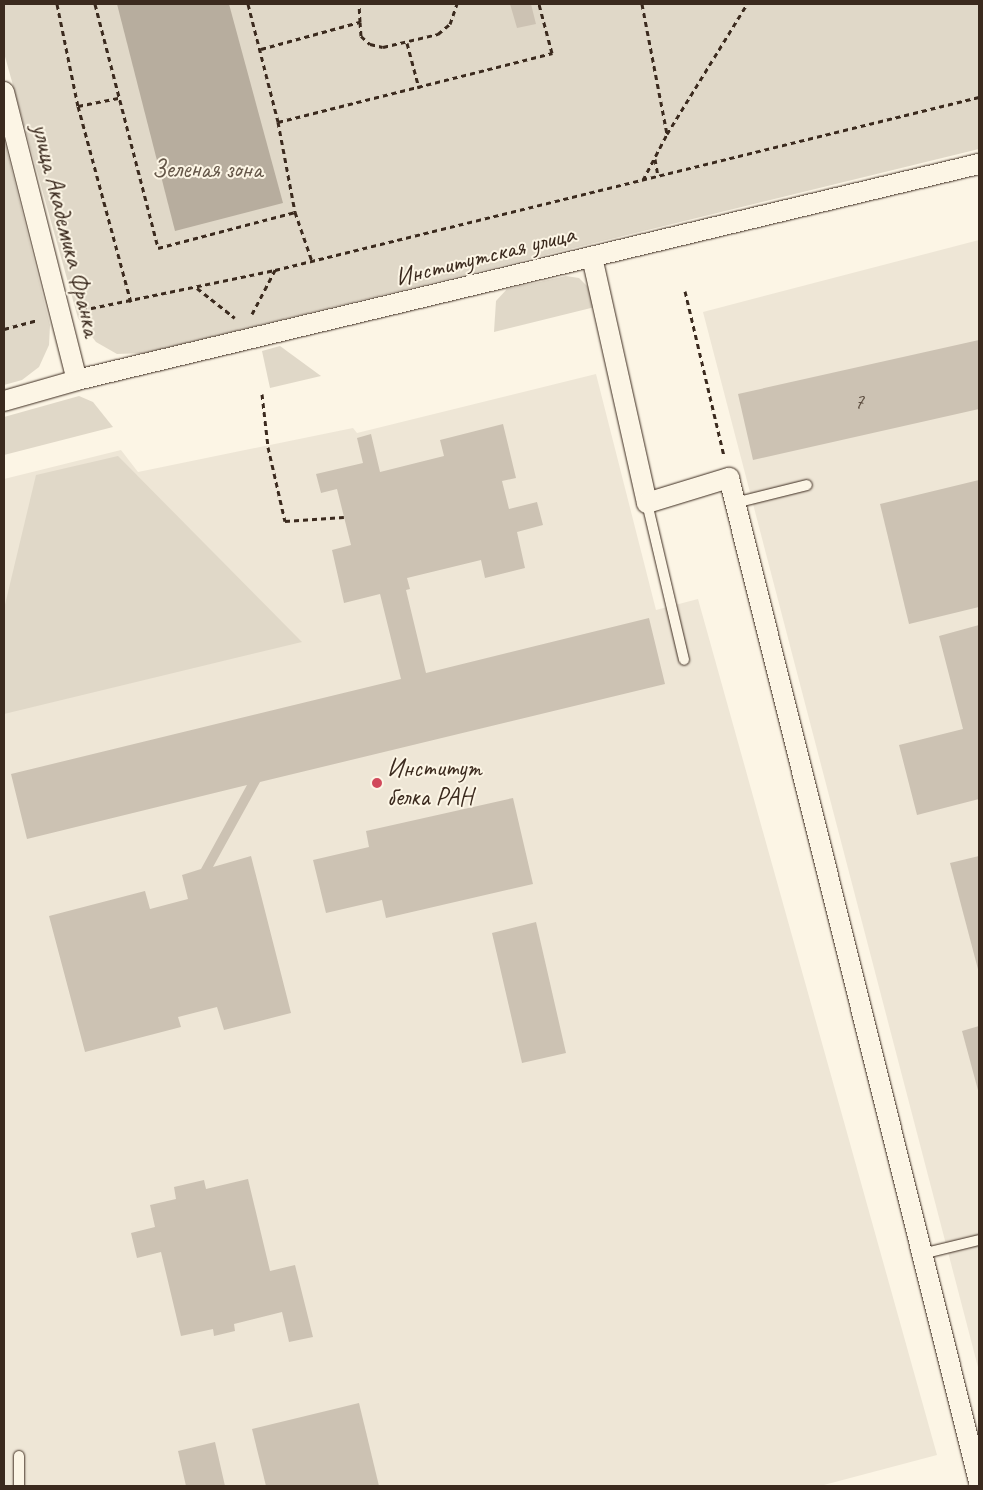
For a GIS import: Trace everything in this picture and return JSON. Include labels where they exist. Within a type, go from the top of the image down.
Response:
[{"type":"street","name":"улица Академика Франка","points":[[4,92],[77,380]]},
{"type":"street","name":"Институтская улица","points":[[4,401],[77,380],[979,164]]},
{"type":"street","points":[[592,257],[647,503],[729,478],[979,1482]]},
{"type":"lane","points":[[735,503],[806,485]]},
{"type":"lane","points":[[647,503],[684,660]]},
{"type":"lane","points":[[922,1254],[979,1240]]},
{"type":"lane","points":[[19,1486],[20,1456]]},
{"type":"path","points":[[57,4],[78,106],[131,302]]},
{"type":"path","points":[[95,4],[158,248],[295,212]]},
{"type":"path","points":[[248,4],[261,49],[278,122],[295,212],[312,261]]},
{"type":"path","points":[[359,4],[361,36],[370,44],[383,47],[407,43],[438,34],[450,24],[457,4]]},
{"type":"path","points":[[278,122],[552,53],[539,4]]},
{"type":"path","points":[[642,4],[667,134]]},
{"type":"path","points":[[643,180],[667,134],[747,4]]},
{"type":"path","points":[[261,49],[360,22]]},
{"type":"path","points":[[407,43],[419,88]]},
{"type":"path","points":[[82,310],[131,302],[276,270],[979,97]]},
{"type":"path","points":[[78,106],[118,98]]},
{"type":"path","points":[[655,158],[658,176]]},
{"type":"path","points":[[250,318],[276,270]]},
{"type":"path","points":[[196,288],[238,320]]},
{"type":"path","points":[[685,290],[729,478]]},
{"type":"path","points":[[4,329],[41,320]]},
{"type":"path","points":[[262,394],[268,447],[285,522],[344,517]]},
{"type":"shaded area","points":[[117,4],[229,4],[283,203],[175,231]]},
{"type":"shaded area","points":[[979,240],[979,1371],[703,312]]},
{"type":"shaded area","name":"Институт белка РАН","points":[[596,374],[656,610],[698,599],[937,1455],[820,1486],[4,1486],[4,479],[121,450],[138,472],[353,428],[357,433]]},
{"type":"green space","name":"Зеленая зона","points":[[4,4],[979,4],[979,149],[145,353],[117,354],[96,342],[78,318],[4,53]]},
{"type":"green space","points":[[4,139],[50,325],[49,345],[39,367],[22,380],[4,385]]},
{"type":"green space","points":[[566,276],[579,278],[588,287],[595,307],[494,332],[496,301],[507,289]]},
{"type":"green space","points":[[280,346],[321,376],[270,388],[262,351]]},
{"type":"green space","points":[[79,396],[93,402],[113,427],[4,455],[4,417]]},
{"type":"green space","points":[[118,456],[302,642],[4,714],[4,609],[36,475]]},
{"type":"building","points":[[510,4],[531,4],[536,24],[517,28]]},
{"type":"building","points":[[979,340],[979,409],[753,460],[738,394]]},
{"type":"building","name":"Институт белка РАН","points":[[503,424],[516,478],[502,481],[509,509],[537,502],[543,525],[517,532],[525,568],[485,578],[481,560],[407,578],[410,589],[406,590],[426,673],[649,618],[665,684],[260,782],[213,867],[251,856],[291,1013],[224,1030],[217,1007],[178,1017],[181,1027],[85,1052],[49,916],[145,891],[150,909],[188,899],[182,875],[201,869],[247,785],[27,839],[11,774],[401,679],[380,594],[344,603],[332,550],[351,545],[337,489],[321,493],[316,474],[363,463],[357,438],[371,434],[380,472],[444,456],[440,440]]},
{"type":"building","points":[[979,480],[979,607],[909,624],[880,504]]},
{"type":"building","points":[[979,625],[979,799],[917,815],[899,745],[963,729],[939,636]]},
{"type":"building","points":[[513,798],[533,884],[386,918],[382,900],[326,913],[313,860],[369,847],[366,831]]},
{"type":"building","points":[[979,856],[979,973],[950,863]]},
{"type":"building","points":[[536,922],[566,1053],[522,1063],[492,933]]},
{"type":"building","points":[[979,1026],[979,1094],[962,1031]]},
{"type":"building","points":[[248,1179],[270,1271],[295,1265],[313,1337],[289,1342],[282,1312],[234,1324],[235,1331],[214,1336],[213,1329],[181,1336],[161,1252],[137,1258],[131,1233],[155,1227],[150,1205],[176,1199],[174,1187],[204,1180],[206,1189]]},
{"type":"building","points":[[359,1403],[379,1486],[266,1486],[252,1429]]},
{"type":"building","points":[[215,1442],[225,1486],[186,1486],[178,1451]]},
{"type":"place","name":"Институт белка РАН","points":[[377,783]]}]
